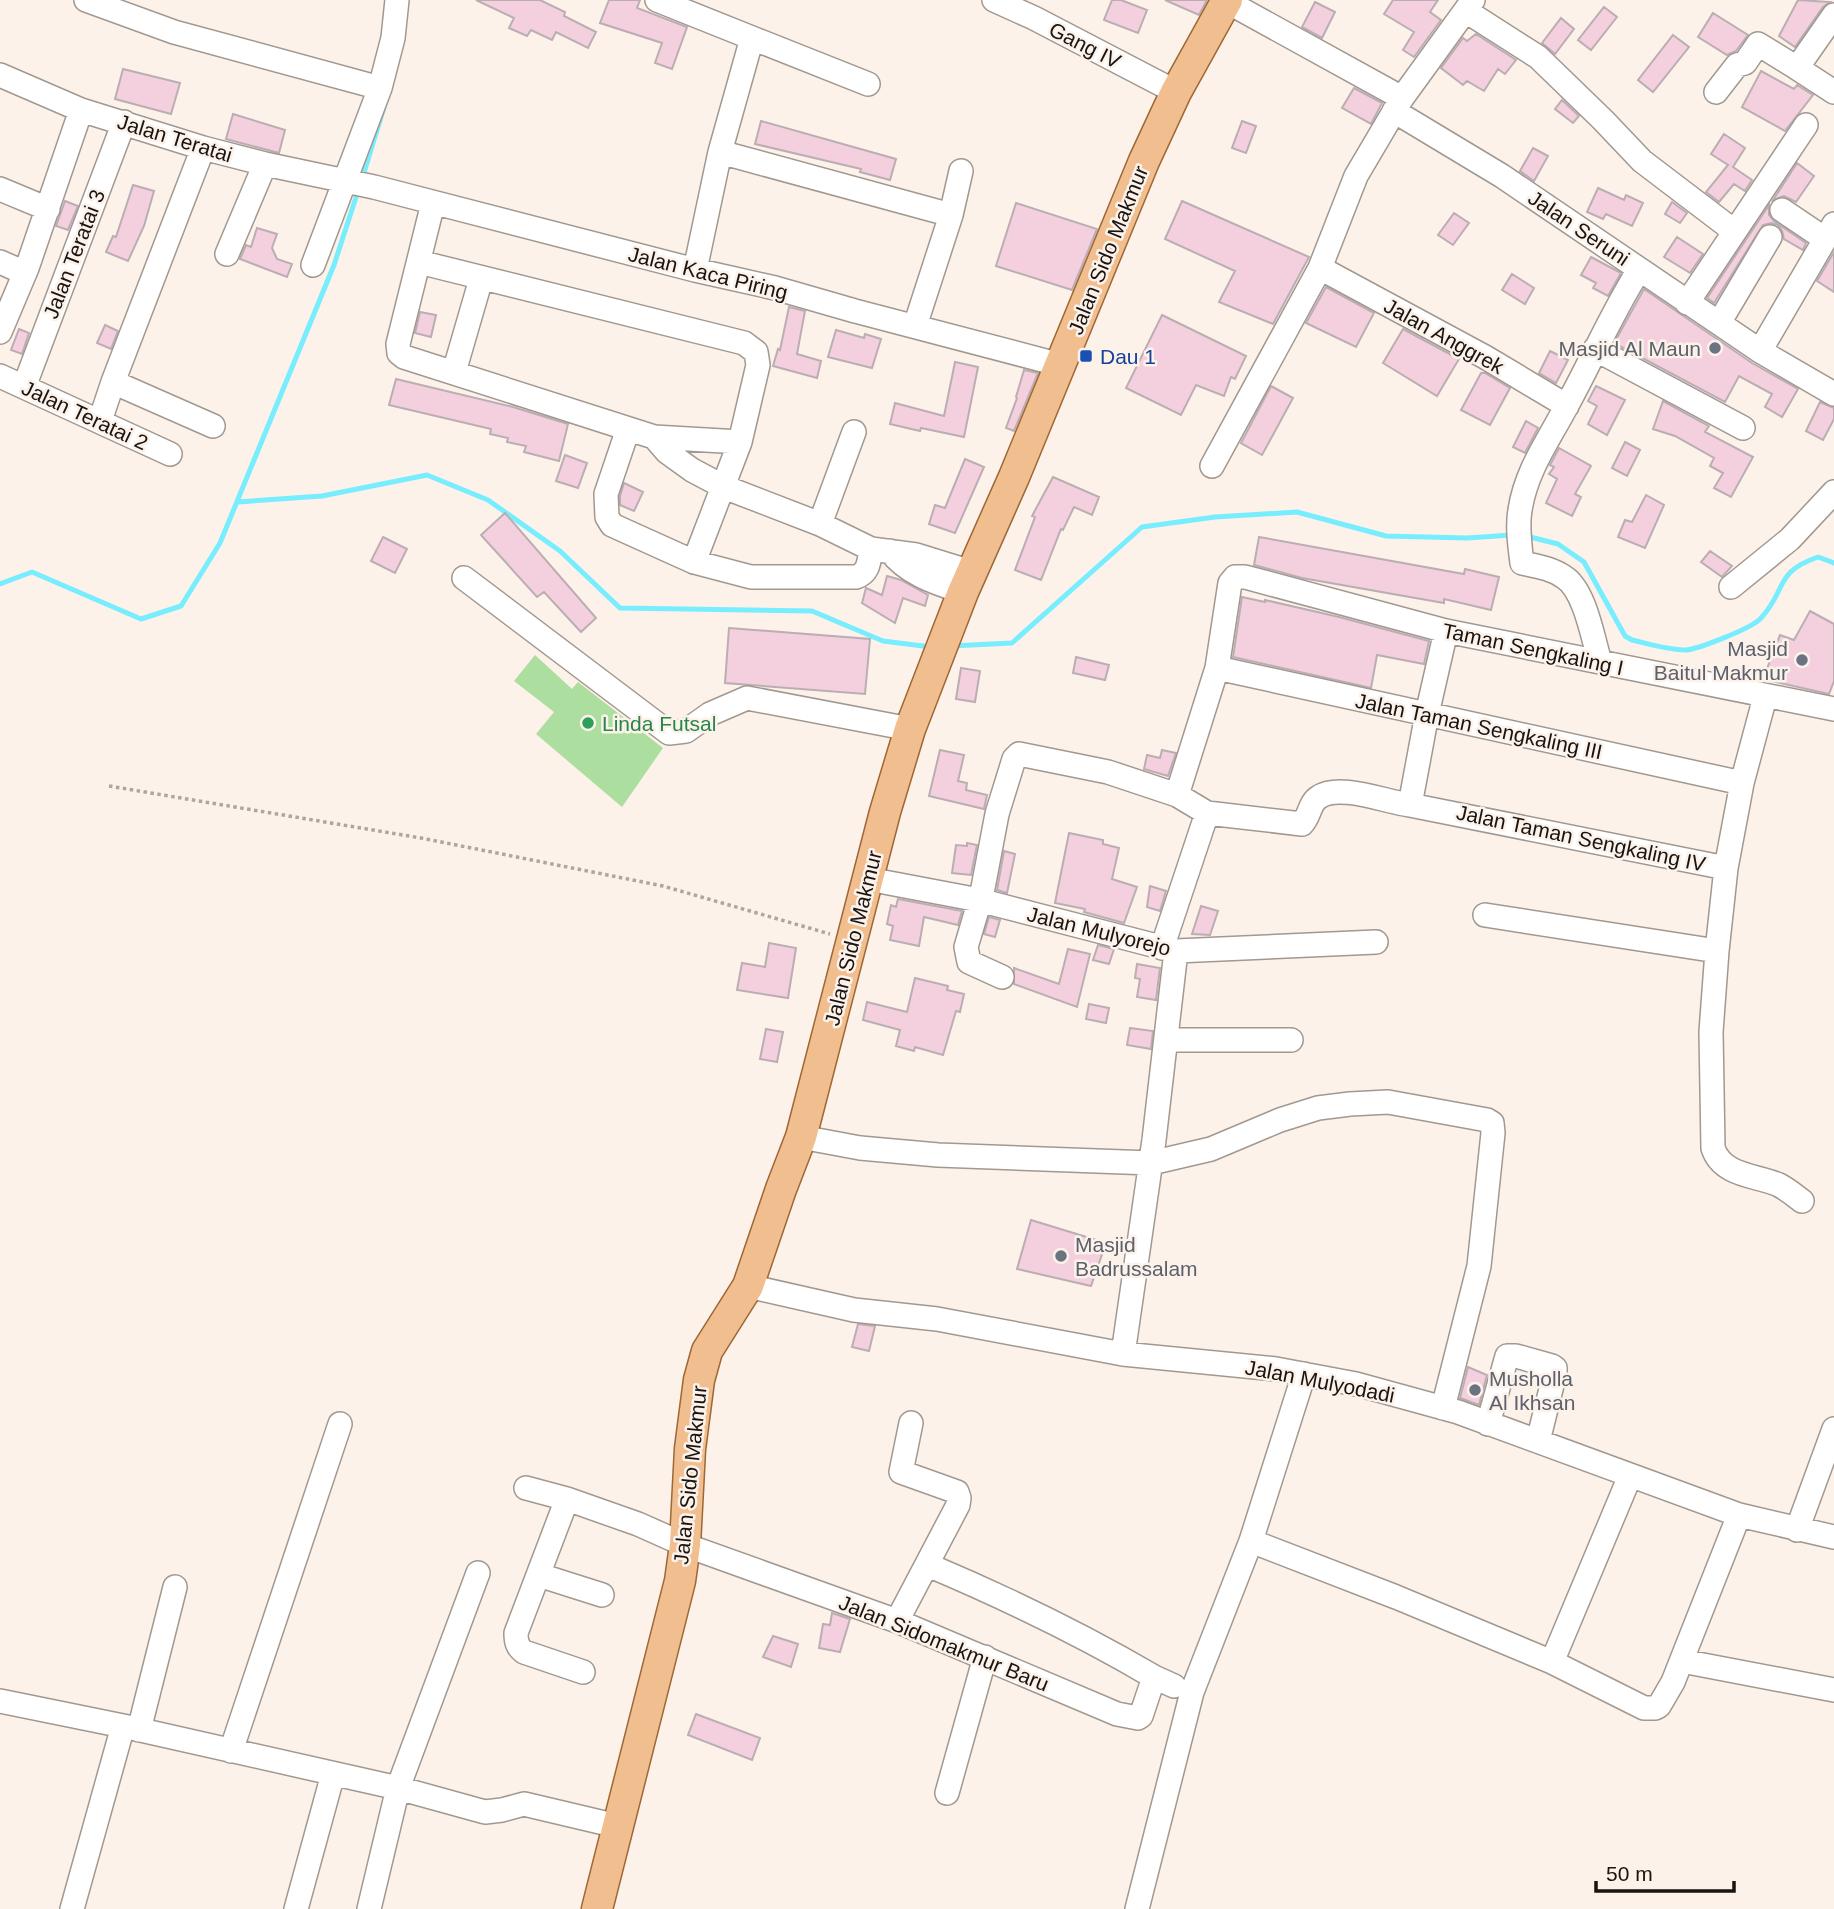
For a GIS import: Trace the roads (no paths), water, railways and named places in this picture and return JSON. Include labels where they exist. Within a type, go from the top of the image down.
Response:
[{"type":"main road","name":"Jalan Sido Makmur","points":[[597,1909],[680,1581],[685,1545],[690,1449],[699,1380],[707,1351],[748,1286],[801,1137],[910,729],[967,582],[1061,365],[1144,161],[1176,92],[1226,1]]},
{"type":"street","points":[[86,0],[125,8],[174,32],[380,88]]},
{"type":"street","points":[[313,265],[358,185],[393,38],[397,0]]},
{"type":"street","points":[[657,0],[868,84]]},
{"type":"street","name":"Gang IV","points":[[994,0],[1039,9],[1176,92]]},
{"type":"street","name":"Jalan Seruni","points":[[1226,1],[1398,104],[1686,303],[1760,351],[1834,394]]},
{"type":"street","points":[[1212,466],[1320,268],[1356,176],[1398,104],[1470,6],[1538,57],[1642,161],[1734,231]]},
{"type":"street","points":[[1797,68],[1834,15]]},
{"type":"street","points":[[695,270],[720,152],[752,38]]},
{"type":"street","points":[[1716,92],[1737,65],[1745,63],[1758,44],[1834,92]]},
{"type":"street","name":"Jalan Teratai","points":[[0,75],[81,110],[203,148],[358,185]]},
{"type":"street","points":[[0,332],[25,273],[81,110]]},
{"type":"street","name":"Jalan Teratai 3","points":[[24,387],[124,122]]},
{"type":"street","points":[[1686,303],[1806,125]]},
{"type":"street","points":[[100,421],[203,148]]},
{"type":"street","points":[[720,152],[951,215]]},
{"type":"street","points":[[227,254],[265,164]]},
{"type":"street","points":[[915,326],[951,215],[961,171]]},
{"type":"street","name":"Jalan Kaca Piring","points":[[358,185],[775,288],[855,312],[1061,365]]},
{"type":"street","points":[[0,189],[48,209]]},
{"type":"street","points":[[433,203],[398,344],[399,353],[404,358],[654,437],[740,442]]},
{"type":"street","points":[[1760,351],[1829,231],[1782,210]]},
{"type":"street","points":[[1719,323],[1770,237]]},
{"type":"street","points":[[0,262],[25,273]]},
{"type":"street","points":[[419,262],[731,340],[752,348],[758,358],[758,365],[740,442],[694,562]]},
{"type":"street","name":"Jalan Anggrek","points":[[1320,268],[1567,406]]},
{"type":"street","points":[[1600,662],[1582,601],[1567,579],[1551,569],[1522,563],[1519,511],[1536,459],[1639,270]]},
{"type":"street","points":[[454,372],[481,279]]},
{"type":"street","points":[[1595,349],[1743,428]]},
{"type":"street","name":"Jalan Teratai 2","points":[[0,376],[170,454]]},
{"type":"street","points":[[113,382],[213,426]]},
{"type":"street","points":[[628,429],[606,494],[607,517],[619,529],[694,562],[751,577],[856,577],[868,568],[881,550]]},
{"type":"street","points":[[820,524],[854,432]]},
{"type":"street","points":[[654,437],[667,453],[724,487],[881,550],[916,555],[967,582]]},
{"type":"street","points":[[1731,587],[1790,539],[1834,492]]},
{"type":"street","name":"Taman Sengkaling I","points":[[1217,668],[1230,583],[1235,577],[1245,577],[1446,631],[1834,709]]},
{"type":"street","points":[[464,578],[669,733],[686,731],[710,715],[747,698],[910,729]]},
{"type":"street","points":[[1410,805],[1446,631]]},
{"type":"street","points":[[1177,796],[1217,668]]},
{"type":"street","name":"Jalan Taman Sengkaling III","points":[[1217,668],[1742,783]]},
{"type":"street","points":[[1765,697],[1742,783],[1726,868],[1711,1032],[1713,1148],[1722,1164],[1739,1173],[1776,1184],[1802,1201]]},
{"type":"street","points":[[1002,977],[969,962],[966,947],[997,814],[1014,759],[1019,754],[1108,772],[1177,796],[1207,813],[1169,950],[1166,1040],[1123,1354]]},
{"type":"street","name":"Jalan Taman Sengkaling IV","points":[[1207,813],[1302,824],[1308,818],[1318,797],[1337,791],[1437,808],[1726,868]]},
{"type":"street","name":"Jalan Mulyorejo","points":[[868,879],[979,900],[1169,950],[1376,942]]},
{"type":"street","points":[[1485,915],[1717,951]]},
{"type":"street","points":[[1166,1040],[1291,1040]]},
{"type":"street","points":[[801,1137],[860,1148],[938,1155],[1152,1156],[1211,1149],[1318,1108],[1365,1102],[1409,1105],[1480,1118],[1492,1123],[1491,1159],[1479,1266],[1443,1408]]},
{"type":"street","name":"Jalan Mulyodadi","points":[[748,1286],[853,1310],[937,1319],[1123,1354],[1276,1369],[1356,1384],[1488,1423],[1739,1515],[1834,1537]]},
{"type":"street","points":[[1488,1423],[1507,1356],[1552,1366],[1555,1373],[1538,1441]]},
{"type":"street","points":[[1143,1904],[1192,1692],[1251,1541],[1304,1374]]},
{"type":"street","points":[[897,1621],[958,1504],[959,1497],[957,1492],[901,1472],[911,1423]]},
{"type":"street","points":[[231,1751],[340,1424]]},
{"type":"street","points":[[1797,1530],[1834,1429]]},
{"type":"street","points":[[1552,1662],[1630,1476]]},
{"type":"street","name":"Jalan Sidomakmur Baru","points":[[526,1488],[638,1524],[685,1545],[897,1621],[1117,1714],[1138,1718],[1164,1681],[1011,1600],[928,1564]]},
{"type":"street","points":[[567,1499],[516,1633],[517,1644],[524,1652],[583,1672]]},
{"type":"street","points":[[1251,1541],[1396,1597],[1552,1662],[1627,1700],[1651,1708],[1659,1706],[1663,1700],[1682,1661],[1739,1515]]},
{"type":"street","points":[[369,1909],[398,1788],[478,1573]]},
{"type":"street","points":[[540,1575],[602,1595]]},
{"type":"street","points":[[72,1909],[175,1587]]},
{"type":"street","points":[[947,1793],[985,1657]]},
{"type":"street","points":[[1682,1661],[1834,1690]]},
{"type":"street","points":[[0,1701],[398,1788],[485,1812],[524,1804],[617,1826]]},
{"type":"street","points":[[296,1909],[333,1774]]},
{"type":"waterway","points":[[362,179],[385,104]]},
{"type":"waterway","points":[[0,584],[32,572],[141,619],[181,606],[220,543],[334,265],[358,191]]},
{"type":"waterway","points":[[238,502],[322,496],[427,475],[488,500],[560,551],[620,608],[812,611],[883,641],[931,647]]},
{"type":"waterway","points":[[951,646],[1012,643],[1142,527],[1215,517],[1297,512],[1386,536],[1467,538],[1512,535]]},
{"type":"waterway","points":[[1526,536],[1558,544],[1584,562],[1625,636],[1632,640],[1679,650],[1713,642],[1756,622],[1769,608],[1787,576],[1804,563],[1818,557],[1834,563]]},
{"type":"place","name":"Masjid Al Maun","points":[[1715,348]]},
{"type":"place","name":"Dau 1","points":[[1086,356]]},
{"type":"place","name":"Masjid Baitul Makmur","points":[[1802,660]]},
{"type":"place","name":"Linda Futsal","points":[[588,723]]},
{"type":"place","name":"Masjid Badrussalam","points":[[1061,1256]]},
{"type":"place","name":"Musholla Al Ikhsan","points":[[1475,1390]]}]
